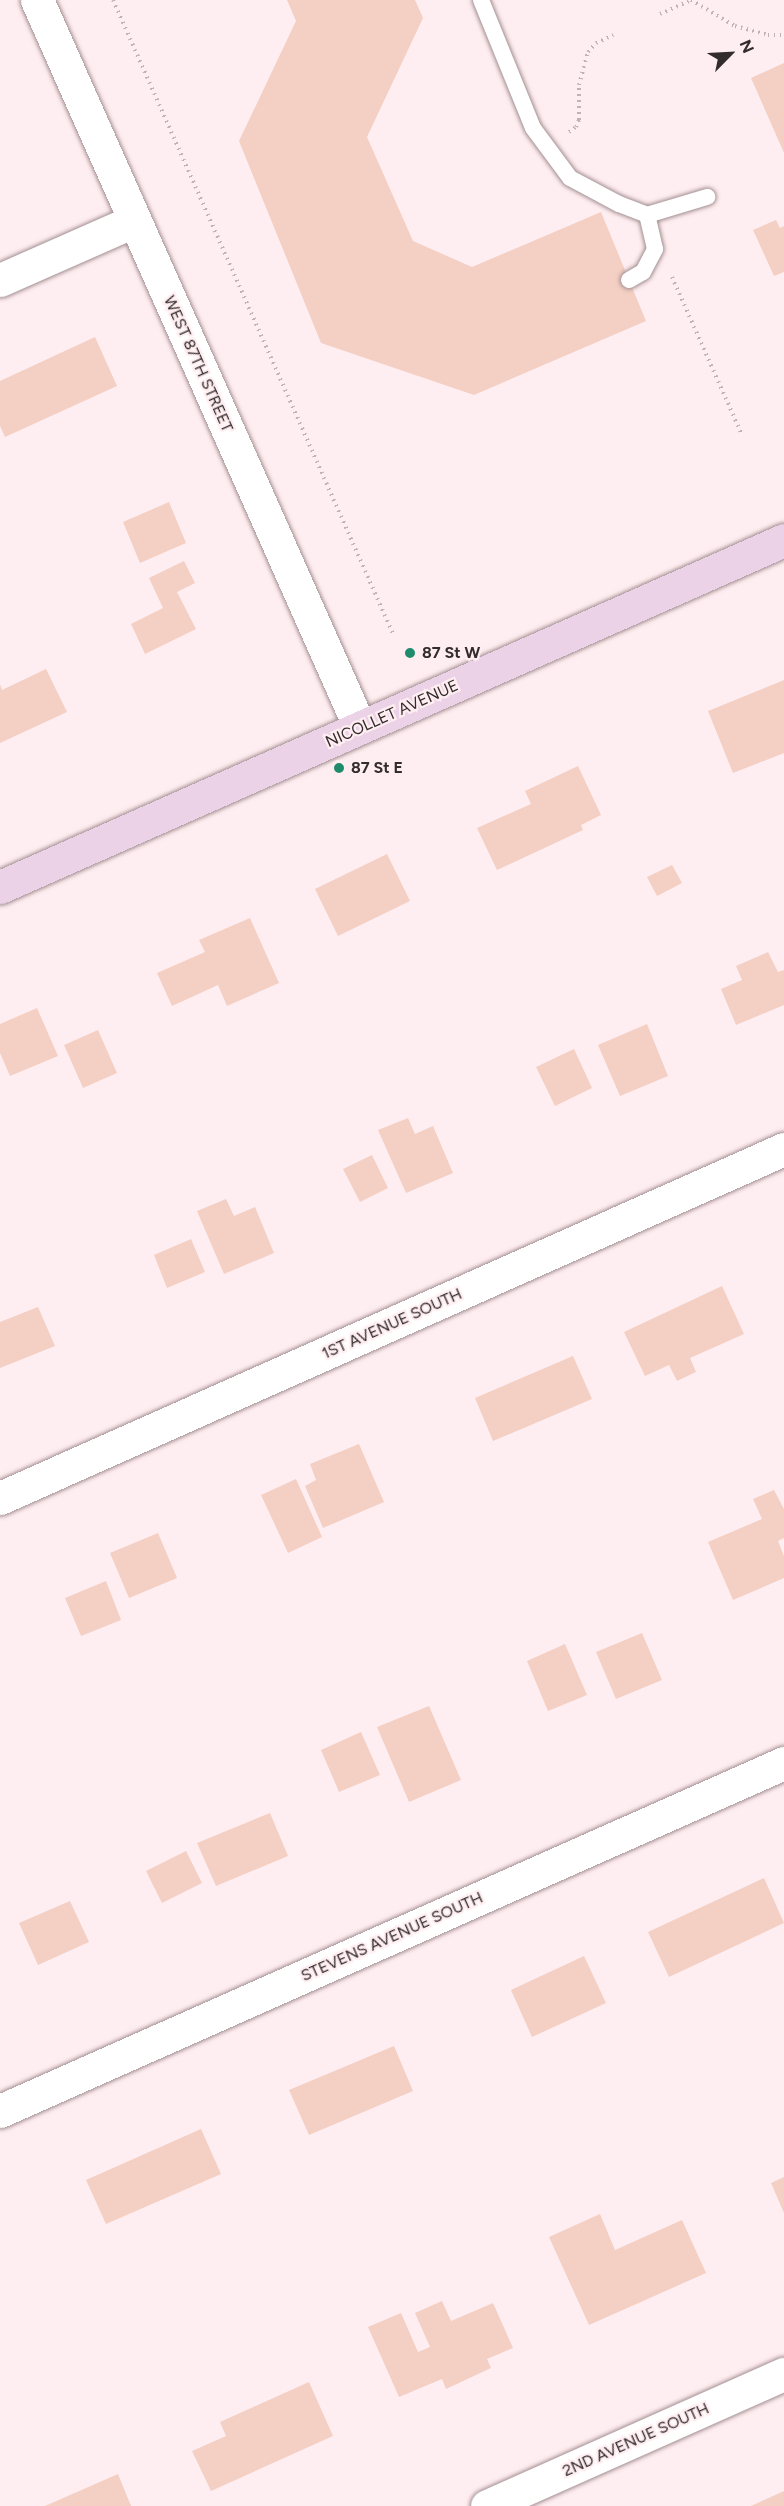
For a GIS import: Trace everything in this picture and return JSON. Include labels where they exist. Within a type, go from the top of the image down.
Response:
[{"type":"main road","name":"NICOLLET AVENUE","points":[[0,887],[784,540]]},
{"type":"street","name":"WEST 87TH STREET","points":[[37,0],[360,728]]},
{"type":"street","points":[[0,280],[134,221]]},
{"type":"street","name":"1ST AVENUE SOUTH","points":[[0,1498],[784,1149]]},
{"type":"street","name":"STEVENS AVENUE SOUTH","points":[[0,2111],[784,1763]]},
{"type":"street","name":"2ND AVENUE SOUTH","points":[[487,2506],[784,2374]]},
{"type":"lane","points":[[481,0],[533,128],[570,178],[619,204],[647,215],[707,197]]},
{"type":"lane","points":[[629,280],[643,272],[655,249],[647,215]]},
{"type":"path","points":[[113,0],[393,634]]},
{"type":"path","points":[[660,14],[691,0],[735,26],[768,35],[784,35]]},
{"type":"path","points":[[572,139],[568,132],[576,127],[579,120],[582,67],[588,52],[597,43],[613,35]]},
{"type":"path","points":[[670,274],[742,435]]},
{"type":"building","points":[[287,0],[415,0],[423,18],[367,137],[413,241],[472,267],[601,212],[646,321],[474,395],[321,343],[239,141],[296,21]]},
{"type":"building","points":[[784,63],[784,153],[751,78]]},
{"type":"building","points":[[776,220],[780,228],[784,226],[784,272],[774,276],[753,230]]},
{"type":"building","points":[[95,337],[117,386],[5,437],[0,426],[0,381]]},
{"type":"building","points":[[169,502],[186,543],[140,563],[123,522]]},
{"type":"building","points":[[184,561],[195,583],[177,592],[196,629],[145,654],[131,624],[163,608],[149,578]]},
{"type":"building","points":[[46,669],[67,712],[0,743],[0,684],[2,690]]},
{"type":"building","points":[[784,680],[784,753],[733,773],[708,711]]},
{"type":"building","points":[[578,766],[601,815],[581,825],[583,830],[497,870],[477,828],[531,804],[525,791]]},
{"type":"building","points":[[387,854],[410,901],[338,936],[315,889]]},
{"type":"building","points":[[672,865],[682,883],[657,896],[647,877]]},
{"type":"building","points":[[250,918],[279,983],[227,1006],[218,985],[172,1006],[157,973],[205,952],[199,940]]},
{"type":"building","points":[[768,952],[778,972],[784,970],[784,1005],[736,1025],[721,989],[742,980],[736,966]]},
{"type":"building","points":[[37,1008],[58,1056],[10,1076],[0,1053],[0,1024]]},
{"type":"building","points":[[647,1024],[668,1076],[620,1096],[598,1045]]},
{"type":"building","points":[[98,1030],[117,1073],[83,1088],[64,1045]]},
{"type":"building","points":[[574,1049],[592,1088],[555,1106],[536,1067]]},
{"type":"building","points":[[408,1118],[415,1134],[433,1126],[453,1173],[406,1193],[378,1130]]},
{"type":"building","points":[[372,1155],[388,1188],[360,1202],[343,1169]]},
{"type":"building","points":[[226,1199],[234,1216],[255,1207],[274,1253],[224,1274],[197,1211]]},
{"type":"building","points":[[191,1239],[205,1272],[167,1288],[154,1255]]},
{"type":"building","points":[[722,1286],[744,1334],[690,1358],[696,1372],[677,1381],[669,1365],[645,1376],[624,1332]]},
{"type":"building","points":[[38,1307],[55,1346],[0,1368],[0,1322]]},
{"type":"building","points":[[573,1356],[592,1399],[493,1441],[475,1398]]},
{"type":"building","points":[[359,1444],[384,1502],[323,1528],[305,1486],[316,1480],[310,1464]]},
{"type":"building","points":[[296,1479],[322,1537],[288,1553],[261,1495]]},
{"type":"building","points":[[774,1490],[784,1509],[784,1538],[778,1541],[784,1556],[784,1578],[733,1600],[708,1542],[762,1519],[753,1499]]},
{"type":"building","points":[[158,1533],[177,1578],[129,1598],[110,1553]]},
{"type":"building","points":[[106,1581],[121,1620],[81,1636],[65,1598]]},
{"type":"building","points":[[642,1633],[662,1680],[616,1699],[596,1652]]},
{"type":"building","points":[[565,1644],[587,1695],[548,1711],[527,1661]]},
{"type":"building","points":[[429,1706],[461,1780],[409,1802],[377,1727]]},
{"type":"building","points":[[361,1732],[380,1775],[339,1792],[321,1750]]},
{"type":"building","points":[[270,1813],[288,1856],[216,1886],[197,1843]]},
{"type":"building","points":[[186,1851],[202,1883],[162,1903],[146,1871]]},
{"type":"building","points":[[764,1878],[784,1923],[669,1977],[648,1932]]},
{"type":"building","points":[[70,1901],[89,1942],[38,1965],[19,1923]]},
{"type":"building","points":[[584,1956],[606,2003],[532,2037],[511,1990]]},
{"type":"building","points":[[394,2046],[413,2091],[309,2135],[289,2090]]},
{"type":"building","points":[[201,2129],[221,2174],[106,2224],[86,2180]]},
{"type":"building","points":[[784,2177],[784,2213],[771,2183]]},
{"type":"building","points":[[600,2214],[615,2250],[682,2220],[706,2273],[589,2325],[549,2237]]},
{"type":"building","points":[[442,2301],[451,2321],[493,2303],[513,2348],[487,2359],[491,2368],[446,2389],[442,2379],[399,2397],[368,2327],[401,2313],[418,2352],[430,2347],[415,2313]]},
{"type":"building","points":[[309,2382],[333,2436],[211,2491],[192,2451],[226,2436],[220,2422]]},
{"type":"building","points":[[118,2474],[131,2506],[45,2506]]},
{"type":"building","points":[[784,2491],[784,2506],[751,2506]]},
{"type":"place","name":"87 St W","points":[[410,653]]},
{"type":"place","name":"87 St E","points":[[339,768]]}]
